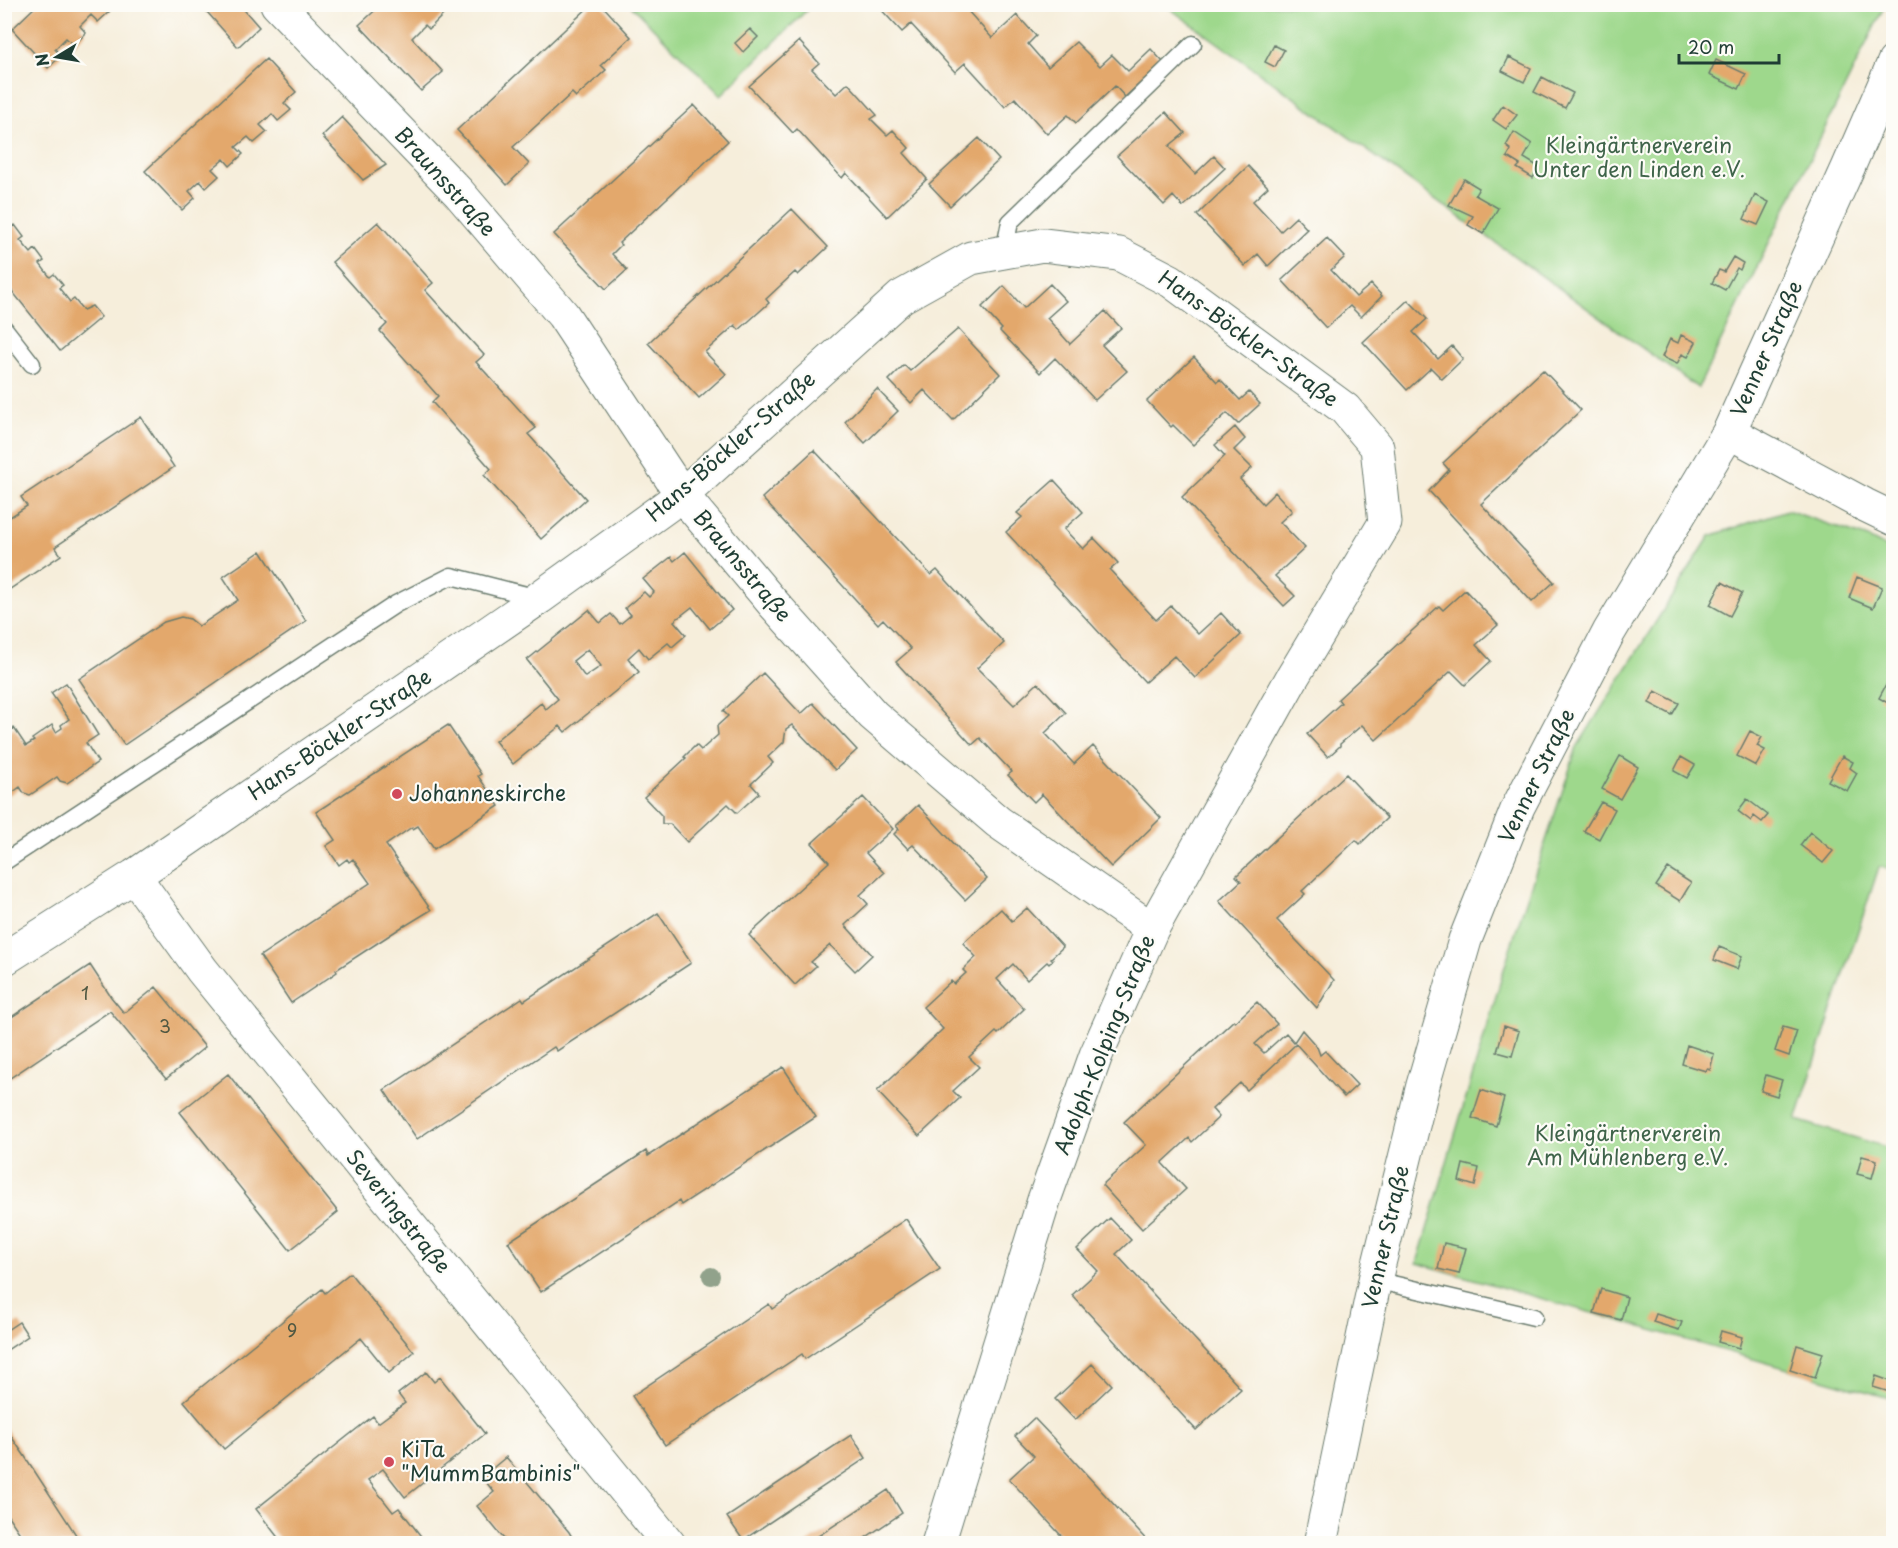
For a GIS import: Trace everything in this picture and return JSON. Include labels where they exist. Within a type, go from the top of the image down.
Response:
[{"type":"street","name":"Braunsstraße","points":[[278,4],[459,193],[563,315],[682,495],[772,602],[873,715],[998,822],[1152,929]]},
{"type":"street","name":"Venner Straße","points":[[1320,1544],[1375,1280],[1423,1085],[1465,940],[1518,807],[1609,632],[1729,432],[1848,168],[1893,62]]},
{"type":"street","name":"Hans-Böckler-Straße","points":[[4,959],[134,876],[539,598],[682,495],[901,297],[971,258],[1043,245],[1119,254],[1171,280],[1346,409],[1377,447]]},
{"type":"street","points":[[1729,432],[1893,519]]},
{"type":"street","name":"Adolph-Kolping-Straße","points":[[938,1544],[1044,1200],[1096,1055],[1152,929],[1292,678],[1385,523],[1377,447]]},
{"type":"street","name":"Severingstraße","points":[[134,876],[202,970],[669,1544]]},
{"type":"lane","points":[[1004,252],[1010,222],[1193,44]]},
{"type":"lane","points":[[4,328],[32,363]]},
{"type":"lane","points":[[4,862],[396,604],[451,576],[539,598]]},
{"type":"lane","points":[[1375,1280],[1534,1317]]},
{"type":"green space","points":[[630,5],[812,5],[721,95]]},
{"type":"green space","name":"Kleingärtnerverein Unter den Linden e.V.","points":[[1165,5],[1885,5],[1698,388]]},
{"type":"green space","name":"Kleingärtnerverein Am Mühlenberg e.V.","points":[[1787,510],[1868,538],[1893,551],[1893,869],[1879,867],[1796,1120],[1893,1149],[1893,1399],[1417,1263],[1510,949],[1577,747],[1710,536]]},
{"type":"building","points":[[38,4],[104,4],[110,11],[98,22],[91,15],[80,26],[86,33],[74,45],[66,38],[55,49],[61,56],[48,68],[12,29]]},
{"type":"building","points":[[200,4],[239,4],[259,27],[238,47]]},
{"type":"building","points":[[388,4],[451,4],[429,29],[425,25],[412,38],[443,72],[421,91],[359,25],[381,5],[384,9]]},
{"type":"building","points":[[592,4],[601,4],[631,37],[601,65],[606,70],[576,97],[572,93],[513,147],[529,164],[507,185],[457,130]]},
{"type":"building","points":[[876,4],[973,4],[967,10],[992,38],[1017,15],[1036,36],[1028,44],[1048,67],[1076,42],[1100,66],[1112,55],[1128,71],[1151,49],[1163,62],[1125,97],[1115,86],[1076,123],[1068,115],[1047,134],[1015,98],[1005,107],[965,63],[955,72],[911,24],[902,32]]},
{"type":"building","points":[[750,29],[758,37],[743,52],[735,43]]},
{"type":"building","points":[[799,41],[819,63],[812,69],[836,94],[848,83],[877,115],[871,119],[887,135],[893,130],[909,148],[904,153],[927,179],[887,217],[846,173],[842,178],[797,129],[793,133],[749,86]]},
{"type":"building","points":[[1274,45],[1284,50],[1275,67],[1265,62]]},
{"type":"building","points":[[1509,57],[1531,68],[1524,82],[1502,71]]},
{"type":"building","points":[[266,59],[296,92],[284,103],[291,110],[278,121],[272,114],[260,125],[267,132],[254,143],[248,137],[236,147],[243,154],[230,166],[224,159],[212,169],[219,176],[206,188],[200,181],[189,191],[195,198],[182,210],[145,171]]},
{"type":"building","points":[[1716,60],[1746,74],[1739,89],[1709,75]]},
{"type":"building","points":[[1542,77],[1573,93],[1565,108],[1534,92]]},
{"type":"building","points":[[694,105],[728,141],[619,243],[621,245],[612,254],[627,270],[606,289],[554,234]]},
{"type":"building","points":[[1503,105],[1517,115],[1506,129],[1493,120]]},
{"type":"building","points":[[1166,112],[1185,133],[1169,146],[1195,174],[1214,156],[1225,168],[1183,207],[1173,196],[1164,205],[1117,156]]},
{"type":"building","points":[[342,117],[386,165],[363,180],[322,136]]},
{"type":"building","points":[[1514,132],[1532,144],[1524,158],[1539,167],[1533,178],[1517,168],[1520,165],[1507,157],[1511,150],[1506,146]]},
{"type":"building","points":[[979,138],[999,160],[950,206],[929,184]]},
{"type":"building","points":[[1248,166],[1268,187],[1253,201],[1281,231],[1296,217],[1307,229],[1268,266],[1258,254],[1245,266],[1197,215]]},
{"type":"building","points":[[1464,179],[1479,188],[1475,195],[1498,208],[1483,234],[1468,225],[1473,216],[1449,205]]},
{"type":"building","points":[[1755,195],[1769,202],[1758,225],[1744,219]]},
{"type":"building","points":[[792,209],[828,247],[798,275],[795,272],[766,299],[769,303],[739,330],[735,325],[705,352],[726,374],[699,398],[648,343]]},
{"type":"building","points":[[4,220],[11,228],[15,225],[24,237],[20,240],[31,253],[35,249],[44,261],[40,264],[50,277],[54,274],[63,285],[59,288],[70,302],[74,299],[83,310],[92,306],[101,317],[60,351],[4,281]]},
{"type":"building","points":[[378,222],[433,283],[425,290],[484,355],[476,362],[536,428],[528,434],[586,499],[541,539],[484,475],[491,469],[432,402],[438,396],[380,331],[387,324],[332,262]]},
{"type":"building","points":[[1327,238],[1345,257],[1331,270],[1356,297],[1371,284],[1382,296],[1361,317],[1350,306],[1326,328],[1282,280]]},
{"type":"building","points":[[1733,257],[1743,263],[1740,270],[1737,268],[1725,290],[1712,283],[1719,270],[1724,272]]},
{"type":"building","points":[[1050,284],[1066,301],[1047,318],[1070,344],[1105,311],[1121,328],[1102,345],[1127,371],[1095,400],[1055,358],[1040,373],[1000,331],[1002,329],[982,307],[1004,286],[1024,308]]},
{"type":"building","points":[[1408,300],[1427,319],[1413,332],[1438,359],[1452,346],[1463,359],[1442,379],[1431,368],[1407,390],[1363,342]]},
{"type":"building","points":[[958,329],[1000,374],[953,420],[924,390],[911,403],[889,380],[904,365],[910,371]]},
{"type":"building","points":[[1681,335],[1696,342],[1688,357],[1682,354],[1677,364],[1662,357],[1670,339],[1678,343]]},
{"type":"building","points":[[1194,357],[1217,382],[1220,379],[1240,400],[1249,392],[1260,404],[1238,424],[1227,413],[1193,445],[1173,425],[1171,427],[1147,401]]},
{"type":"building","points":[[1543,370],[1581,410],[1481,504],[1554,582],[1532,602],[1429,491],[1449,470],[1443,463]]},
{"type":"building","points":[[877,389],[898,411],[865,443],[845,422]]},
{"type":"building","points":[[141,417],[174,467],[55,547],[61,555],[4,593],[4,521],[27,506],[21,497]]},
{"type":"building","points":[[1235,427],[1245,439],[1234,450],[1252,468],[1240,479],[1263,504],[1275,492],[1292,511],[1280,522],[1305,548],[1275,576],[1295,596],[1284,606],[1182,497],[1225,456],[1215,445]]},
{"type":"building","points":[[814,450],[931,575],[937,570],[1004,643],[977,668],[1014,705],[1038,683],[1066,713],[1045,733],[1074,764],[1093,746],[1161,818],[1111,867],[1042,794],[1034,802],[1008,775],[1012,772],[980,738],[972,745],[896,662],[911,649],[883,619],[878,624],[762,498]]},
{"type":"building","points":[[1054,480],[1083,512],[1064,529],[1083,549],[1094,538],[1118,563],[1110,570],[1156,620],[1171,606],[1198,634],[1221,613],[1241,635],[1195,678],[1174,656],[1145,682],[1006,532],[1022,517],[1017,513]]},
{"type":"building","points":[[261,551],[306,621],[124,745],[79,679],[164,622],[181,617],[190,619],[199,626],[238,600],[223,577]]},
{"type":"building","points":[[685,552],[732,610],[710,629],[692,607],[674,621],[686,635],[672,647],[668,643],[648,659],[639,648],[628,658],[639,672],[565,732],[560,726],[513,764],[495,741],[541,703],[546,709],[558,699],[527,660],[589,610],[600,623],[611,614],[620,624],[631,615],[625,608],[644,592],[649,597],[654,592],[643,579],[671,557],[674,561]],"holes":[[[588,649],[601,666],[585,677],[573,661]]]},
{"type":"building","points":[[1857,577],[1882,587],[1873,608],[1849,598]]},
{"type":"building","points":[[1722,582],[1742,593],[1730,616],[1710,605]]},
{"type":"building","points":[[1465,590],[1498,625],[1476,645],[1491,661],[1465,685],[1451,671],[1376,740],[1362,725],[1328,757],[1307,734],[1341,703],[1338,699],[1439,606],[1443,610]]},
{"type":"building","points":[[763,673],[801,714],[813,703],[857,750],[835,770],[792,725],[786,729],[784,742],[768,757],[773,763],[751,784],[759,793],[737,813],[728,804],[687,842],[670,824],[662,824],[662,816],[644,797],[686,758],[684,757],[696,745],[701,750],[718,735],[717,726],[728,716],[723,711]]},
{"type":"building","points":[[1891,676],[1893,677],[1893,706],[1879,698]]},
{"type":"building","points":[[66,683],[98,735],[86,743],[98,762],[67,783],[60,781],[57,777],[30,795],[24,793],[20,787],[9,795],[4,787],[4,735],[14,728],[26,746],[52,725],[56,732],[62,728],[61,725],[69,719],[51,693]]},
{"type":"building","points":[[1655,691],[1679,703],[1672,715],[1649,703]]},
{"type":"building","points":[[448,725],[481,774],[478,776],[499,806],[434,849],[418,826],[413,829],[412,827],[386,845],[431,910],[336,970],[337,972],[291,1003],[260,956],[370,883],[353,859],[349,862],[347,859],[339,865],[326,846],[335,840],[316,812]]},
{"type":"building","points":[[1750,731],[1762,737],[1757,746],[1765,750],[1756,766],[1737,756]]},
{"type":"building","points":[[1620,756],[1638,767],[1620,799],[1602,789]]},
{"type":"building","points":[[1842,756],[1853,762],[1850,768],[1857,773],[1847,791],[1828,781]]},
{"type":"building","points":[[1681,757],[1695,765],[1687,778],[1674,771]]},
{"type":"building","points":[[1346,774],[1387,818],[1360,844],[1356,840],[1302,891],[1305,894],[1277,920],[1334,980],[1317,1008],[1219,901],[1241,881],[1236,876]]},
{"type":"building","points":[[863,797],[893,829],[866,853],[884,873],[860,895],[868,904],[845,925],[872,955],[855,971],[830,945],[811,962],[816,966],[795,985],[749,935],[829,862],[812,843]]},
{"type":"building","points":[[1747,799],[1768,815],[1762,822],[1754,816],[1751,821],[1738,811]]},
{"type":"building","points":[[1601,802],[1615,809],[1599,839],[1584,831]]},
{"type":"building","points":[[918,805],[987,879],[965,900],[913,845],[908,849],[894,834],[899,829],[896,826]]},
{"type":"building","points":[[1810,832],[1833,851],[1823,863],[1800,845]]},
{"type":"building","points":[[1668,868],[1691,883],[1680,901],[1656,886]]},
{"type":"building","points":[[1027,908],[1063,947],[1051,958],[1053,960],[1049,964],[1047,962],[1027,980],[1013,964],[997,979],[1024,1009],[969,1057],[979,1067],[953,1091],[960,1098],[919,1136],[877,1091],[943,1029],[923,1007],[951,981],[954,984],[966,973],[963,970],[976,957],[963,943],[1001,909],[1012,921]]},
{"type":"building","points":[[658,913],[691,963],[557,1051],[554,1047],[417,1139],[384,1090],[522,998],[524,1001]]},
{"type":"building","points":[[1719,947],[1742,956],[1737,969],[1714,960]]},
{"type":"building","points":[[90,965],[124,1013],[156,987],[205,1047],[166,1079],[110,1011],[4,1082],[4,1022]]},
{"type":"building","points":[[1257,1002],[1277,1024],[1255,1044],[1264,1053],[1286,1033],[1294,1042],[1302,1030],[1317,1047],[1320,1055],[1325,1051],[1357,1085],[1344,1097],[1296,1044],[1247,1090],[1240,1083],[1212,1109],[1219,1117],[1192,1142],[1189,1138],[1162,1163],[1186,1189],[1142,1229],[1102,1185],[1146,1145],[1124,1122],[1233,1021],[1235,1022]]},
{"type":"building","points":[[1504,1026],[1519,1031],[1512,1056],[1497,1052]]},
{"type":"building","points":[[1783,1027],[1797,1031],[1789,1056],[1775,1051]]},
{"type":"building","points":[[1687,1045],[1714,1054],[1710,1070],[1706,1071],[1682,1064]]},
{"type":"building","points":[[783,1067],[816,1117],[681,1205],[679,1201],[541,1292],[508,1242],[646,1151],[648,1156]]},
{"type":"building","points":[[228,1074],[338,1212],[290,1250],[180,1112]]},
{"type":"building","points":[[1766,1075],[1782,1080],[1777,1096],[1761,1091]]},
{"type":"building","points":[[1481,1090],[1504,1098],[1496,1126],[1472,1118]]},
{"type":"building","points":[[1862,1156],[1877,1160],[1872,1178],[1857,1174]]},
{"type":"building","points":[[1463,1164],[1479,1168],[1475,1186],[1459,1181]]},
{"type":"building","points":[[1110,1218],[1131,1240],[1116,1254],[1241,1389],[1196,1430],[1072,1295],[1098,1271],[1077,1249]]},
{"type":"building","points":[[906,1219],[940,1269],[805,1359],[802,1354],[665,1445],[632,1396],[769,1304],[772,1309]]},
{"type":"building","points":[[1444,1243],[1466,1248],[1459,1274],[1438,1269]]},
{"type":"building","points":[[350,1273],[414,1352],[389,1373],[361,1338],[224,1449],[184,1401],[322,1289],[325,1293]]},
{"type":"building","points":[[1601,1289],[1627,1297],[1621,1320],[1594,1313]]},
{"type":"building","points":[[1656,1314],[1682,1322],[1679,1330],[1653,1322]]},
{"type":"building","points":[[19,1322],[28,1336],[4,1352],[4,1332]]},
{"type":"building","points":[[1721,1331],[1742,1337],[1739,1348],[1718,1342]]},
{"type":"building","points":[[1797,1345],[1823,1353],[1815,1378],[1790,1370]]},
{"type":"building","points":[[1092,1364],[1112,1385],[1075,1420],[1055,1399]]},
{"type":"building","points":[[426,1372],[434,1382],[440,1377],[485,1434],[405,1497],[383,1469],[368,1480],[393,1512],[399,1508],[427,1544],[283,1544],[256,1509],[373,1416],[378,1423],[405,1403],[398,1394]]},
{"type":"building","points":[[1876,1376],[1893,1382],[1893,1393],[1873,1387]]},
{"type":"building","points":[[1034,1418],[1150,1544],[1069,1544],[1009,1479],[1034,1456],[1015,1436]]},
{"type":"building","points":[[4,1426],[82,1544],[27,1544],[4,1510]]},
{"type":"building","points":[[851,1435],[866,1458],[743,1540],[727,1517]]},
{"type":"building","points":[[506,1457],[569,1532],[576,1544],[508,1544],[477,1506],[494,1492],[482,1477]]},
{"type":"building","points":[[888,1490],[902,1513],[856,1544],[806,1544]]},
{"type":"place","name":"Johanneskirche","points":[[397,794]]},
{"type":"place","name":"KiTa \"MummBambinis\"","points":[[389,1462]]}]
